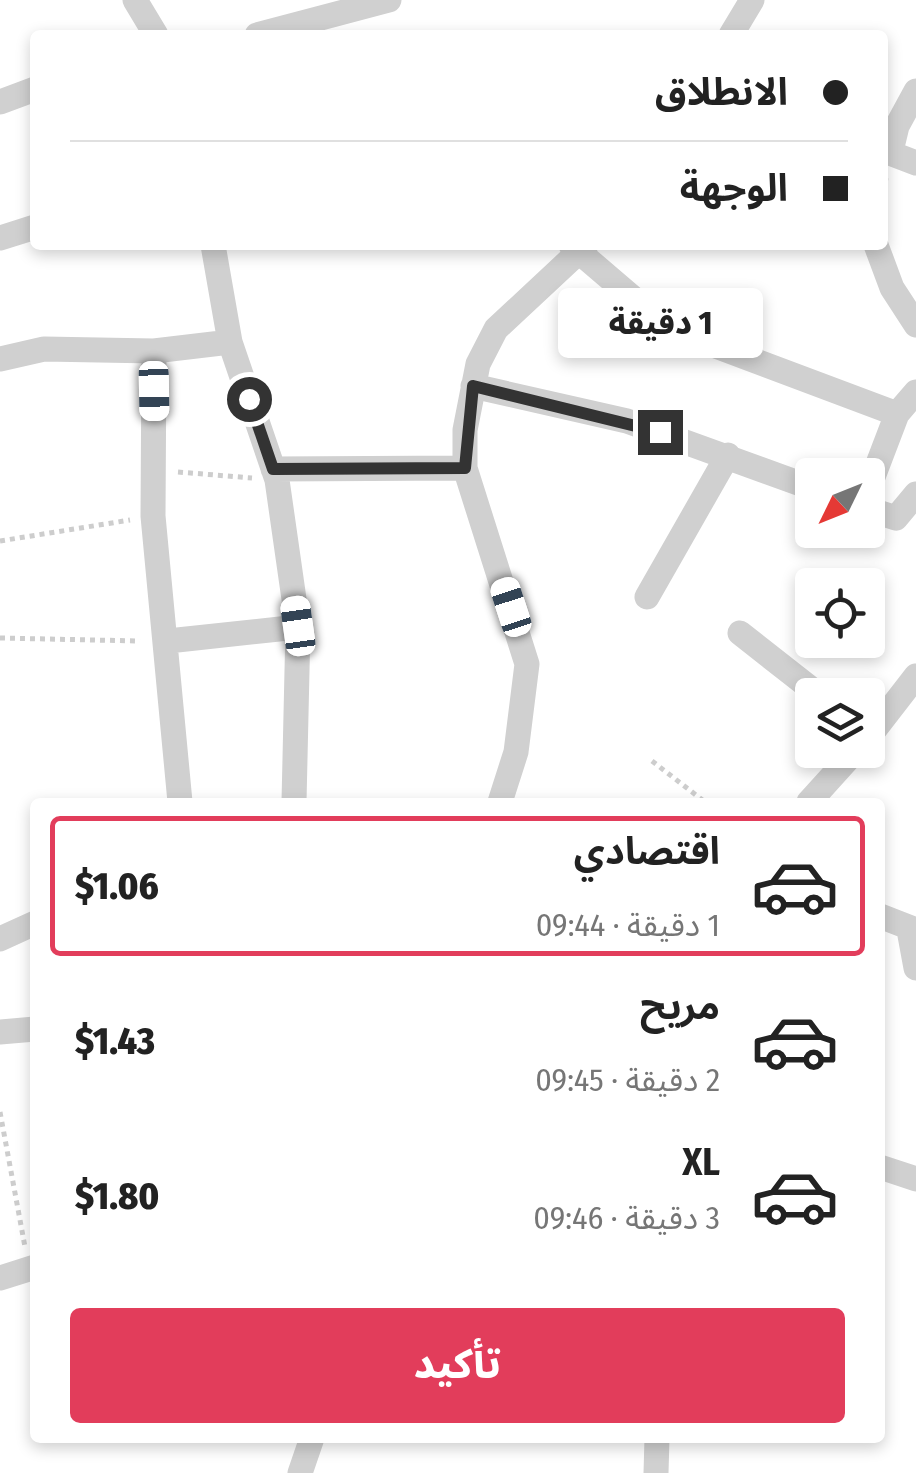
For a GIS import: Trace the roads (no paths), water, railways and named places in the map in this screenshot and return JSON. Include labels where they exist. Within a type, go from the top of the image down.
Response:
[{"type":"street","points":[[135,0],[153,30]]},
{"type":"street","points":[[276,30],[389,0]]},
{"type":"street","points":[[734,30],[752,0]]},
{"type":"street","points":[[0,102],[30,91]]},
{"type":"street","points":[[888,148],[916,91]]},
{"type":"street","points":[[888,151],[916,163]]},
{"type":"street","points":[[0,238],[30,229]]},
{"type":"street","points":[[213,250],[230,342],[275,475],[298,626],[294,798]]},
{"type":"street","points":[[501,798],[516,752],[526,664],[465,468],[473,386],[496,329],[576,250]]},
{"type":"street","points":[[582,250],[668,328],[897,414]]},
{"type":"street","points":[[878,250],[892,288],[916,325]]},
{"type":"street","points":[[0,360],[44,350],[154,351],[230,342]]},
{"type":"street","points":[[154,351],[153,516],[168,641],[180,798]]},
{"type":"street","points":[[473,386],[627,421],[795,481]]},
{"type":"street","points":[[880,458],[897,414],[916,392]]},
{"type":"street","points":[[647,598],[728,455]]},
{"type":"street","points":[[275,475],[465,468]]},
{"type":"street","points":[[885,514],[896,518],[916,494]]},
{"type":"street","points":[[168,641],[298,626]]},
{"type":"street","points":[[740,633],[797,678]]},
{"type":"street","points":[[885,714],[916,676]]},
{"type":"street","points":[[813,798],[839,768]]},
{"type":"street","points":[[885,918],[912,930],[916,968]]},
{"type":"street","points":[[0,939],[30,926]]},
{"type":"street","points":[[0,1032],[30,1029]]},
{"type":"street","points":[[885,1169],[916,1179]]},
{"type":"street","points":[[0,1278],[30,1269]]},
{"type":"street","points":[[300,1473],[308,1443]]},
{"type":"street","points":[[656,1473],[657,1443]]}]
